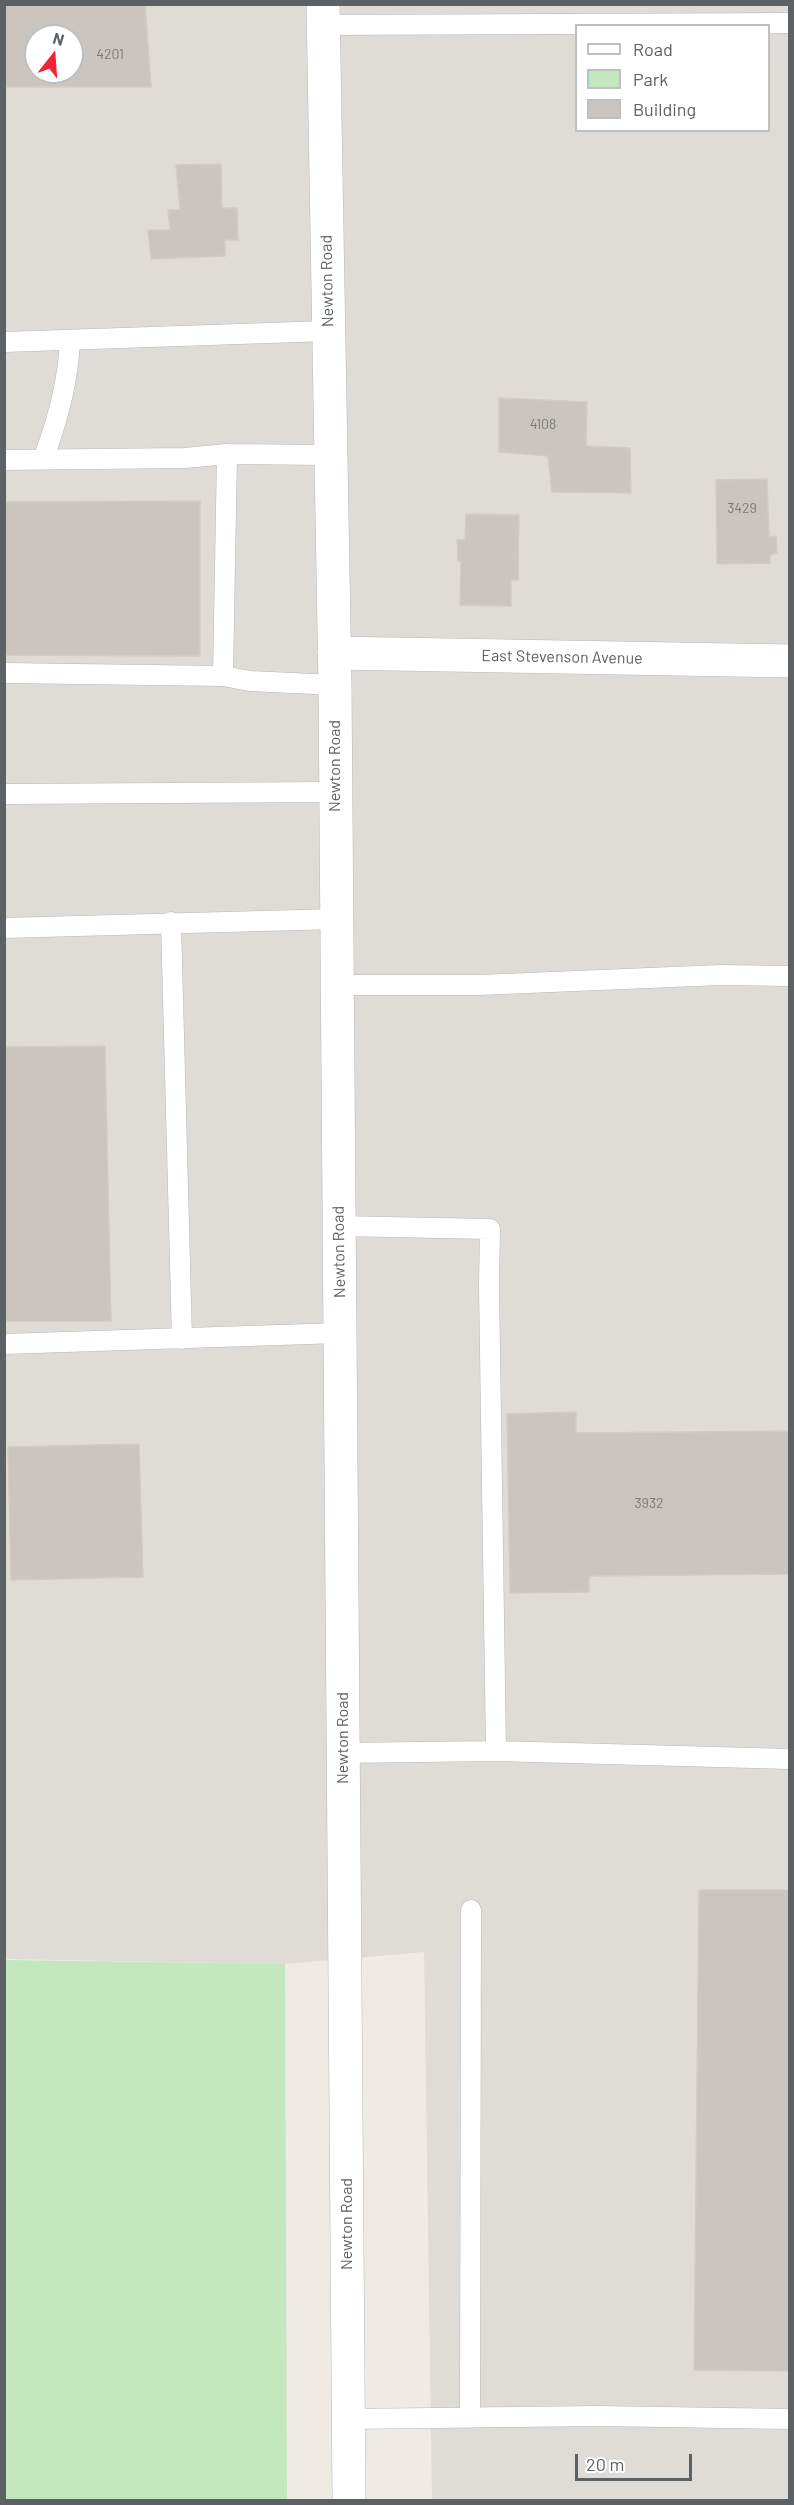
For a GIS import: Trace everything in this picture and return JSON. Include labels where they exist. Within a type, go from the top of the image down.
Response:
[{"type":"street","name":"Newton Road","points":[[323,15],[335,669],[349,2500]]},
{"type":"street","name":"East Stevenson Avenue","points":[[335,669],[789,661]]},
{"type":"lane","points":[[323,15],[789,22]]},
{"type":"lane","points":[[4,342],[327,331]]},
{"type":"lane","points":[[43,459],[62,408],[69,370],[70,341]]},
{"type":"lane","points":[[223,676],[228,454]]},
{"type":"lane","points":[[4,460],[185,458],[228,454],[330,455]]},
{"type":"lane","points":[[4,673],[223,676],[250,681],[335,669]]},
{"type":"lane","points":[[4,794],[335,792]]},
{"type":"lane","points":[[4,928],[336,919]]},
{"type":"lane","points":[[171,922],[182,1339]]},
{"type":"lane","points":[[336,985],[479,985],[721,975],[789,976]]},
{"type":"lane","points":[[339,1226],[490,1229],[496,1751]]},
{"type":"lane","points":[[4,1344],[340,1333]]},
{"type":"lane","points":[[343,1753],[496,1751],[789,1759]]},
{"type":"lane","points":[[470,2418],[471,1910]]},
{"type":"lane","points":[[348,2419],[789,2419]]},
{"type":"shaded area","points":[[5,5],[789,5],[789,2500],[432,2500],[424,1952],[285,1964],[5,1959]]},
{"type":"green space","points":[[5,1960],[285,1964],[287,2500],[5,2500]]},
{"type":"building","points":[[145,4],[151,87],[4,87],[4,5]]},
{"type":"building","points":[[221,164],[222,208],[237,208],[238,240],[225,240],[225,256],[151,259],[148,230],[170,230],[168,210],[180,210],[176,165]]},
{"type":"building","points":[[499,398],[587,402],[586,446],[630,448],[631,493],[552,492],[548,456],[499,452]]},
{"type":"building","points":[[767,479],[769,537],[776,536],[777,553],[770,555],[770,563],[717,564],[716,480]]},
{"type":"building","points":[[200,501],[200,656],[4,655],[4,502]]},
{"type":"building","points":[[466,514],[519,515],[518,580],[511,580],[511,606],[460,605],[461,562],[458,561],[457,540],[465,540]]},
{"type":"building","points":[[105,1046],[111,1321],[4,1321],[4,1047]]},
{"type":"building","points":[[576,1412],[576,1433],[790,1431],[790,1574],[589,1576],[589,1592],[510,1593],[507,1414]]},
{"type":"building","points":[[139,1444],[143,1577],[11,1580],[8,1447]]},
{"type":"building","points":[[699,1890],[790,1890],[790,2371],[694,2370]]}]
